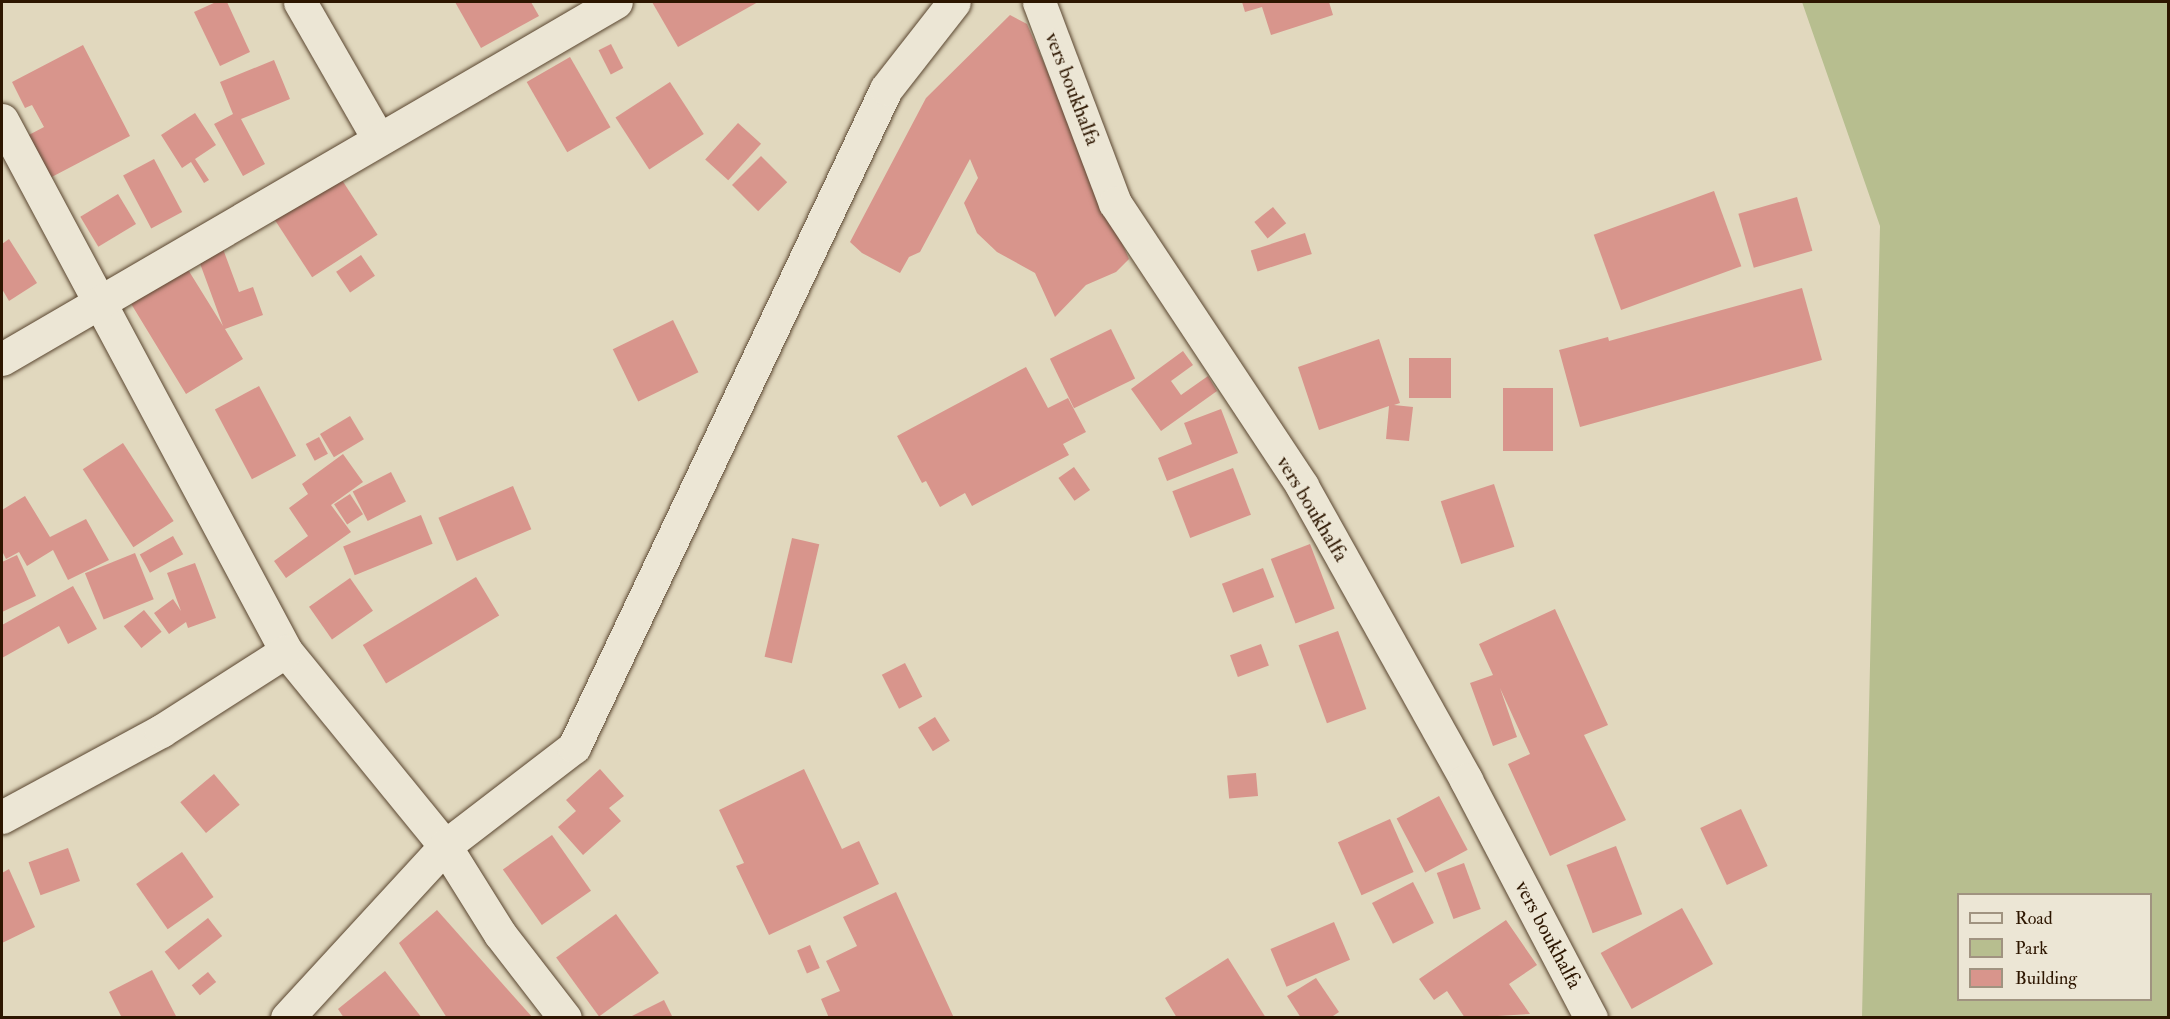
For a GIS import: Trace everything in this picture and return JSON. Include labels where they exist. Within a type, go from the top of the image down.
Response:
[{"type":"street","points":[[300,2],[378,138]]},
{"type":"street","points":[[2,359],[96,301],[616,2]]},
{"type":"street","points":[[286,1017],[445,846],[574,747],[886,89],[954,2]]},
{"type":"street","name":"vers boukhalfa","points":[[1039,2],[1116,202],[1302,486],[1466,780],[1592,1017]]},
{"type":"street","points":[[2,120],[96,301],[286,651],[445,846],[500,934],[565,1017]]},
{"type":"street","points":[[2,817],[161,731],[286,651]]},
{"type":"green space","points":[[1802,2],[2168,2],[2168,1017],[1862,1017],[1880,226]]},
{"type":"building","points":[[216,2],[227,2],[250,52],[220,66],[194,12]]},
{"type":"building","points":[[455,2],[531,2],[539,16],[481,48]]},
{"type":"building","points":[[652,2],[758,2],[678,47]]},
{"type":"building","points":[[1242,2],[1329,2],[1333,15],[1271,35],[1262,7],[1245,12]]},
{"type":"building","points":[[1010,15],[1027,24],[1129,259],[1116,272],[1086,285],[1055,317],[1035,273],[997,252],[977,233],[964,203],[978,178],[970,159],[920,252],[909,257],[900,273],[862,253],[850,242],[926,98]]},
{"type":"building","points":[[611,44],[623,68],[611,74],[599,50]]},
{"type":"building","points":[[83,45],[130,136],[46,180],[25,137],[44,127],[32,105],[25,108],[12,82]]},
{"type":"building","points":[[570,57],[610,127],[567,152],[527,82]]},
{"type":"building","points":[[274,60],[290,99],[241,119],[265,164],[243,176],[214,124],[233,114],[220,82]]},
{"type":"building","points":[[670,82],[704,134],[649,169],[615,117]]},
{"type":"building","points":[[195,113],[216,145],[195,159],[209,180],[204,183],[191,162],[182,168],[161,135]]},
{"type":"building","points":[[738,123],[761,144],[728,180],[705,159]]},
{"type":"building","points":[[761,156],[787,182],[758,211],[732,185]]},
{"type":"building","points":[[154,159],[182,212],[151,228],[123,175]]},
{"type":"building","points":[[340,177],[378,235],[312,277],[275,219]]},
{"type":"building","points":[[1714,191],[1741,266],[1621,310],[1594,235]]},
{"type":"building","points":[[118,194],[136,224],[98,247],[80,217]]},
{"type":"building","points":[[1797,197],[1812,251],[1754,268],[1738,214]]},
{"type":"building","points":[[1273,207],[1286,223],[1268,238],[1254,222]]},
{"type":"building","points":[[1305,233],[1312,254],[1258,272],[1251,251]]},
{"type":"building","points":[[9,239],[37,283],[9,301],[2,289],[2,244]]},
{"type":"building","points":[[223,249],[239,292],[253,287],[263,315],[225,329],[243,359],[186,394],[130,302],[187,268],[223,326],[198,258]]},
{"type":"building","points":[[361,255],[375,276],[350,293],[336,272]]},
{"type":"building","points":[[1802,288],[1822,360],[1580,427],[1559,350],[1608,337],[1609,341]]},
{"type":"building","points":[[673,320],[698,372],[638,402],[613,349]]},
{"type":"building","points":[[1111,329],[1135,378],[1074,408],[1050,359]]},
{"type":"building","points":[[1379,339],[1400,403],[1394,405],[1413,407],[1409,441],[1386,439],[1389,406],[1319,430],[1298,367]]},
{"type":"building","points":[[1183,351],[1193,365],[1171,381],[1181,395],[1208,376],[1217,391],[1161,431],[1131,389]]},
{"type":"building","points":[[1409,358],[1451,358],[1451,398],[1409,398]]},
{"type":"building","points":[[1026,367],[1048,408],[1068,398],[1086,432],[1063,444],[1069,455],[972,506],[965,493],[940,507],[926,481],[922,483],[897,436]]},
{"type":"building","points":[[259,386],[296,456],[252,479],[215,409]]},
{"type":"building","points":[[1503,388],[1553,388],[1553,451],[1503,451]]},
{"type":"building","points":[[1221,409],[1238,453],[1167,481],[1158,458],[1192,444],[1184,423]]},
{"type":"building","points":[[350,416],[364,439],[334,457],[320,434]]},
{"type":"building","points":[[319,437],[328,454],[315,461],[306,444]]},
{"type":"building","points":[[123,443],[174,521],[133,547],[83,469]]},
{"type":"building","points":[[343,454],[363,482],[331,505],[351,532],[286,578],[274,561],[308,536],[289,508],[308,494],[302,484]]},
{"type":"building","points":[[1074,467],[1090,490],[1074,501],[1058,478]]},
{"type":"building","points":[[1233,468],[1251,515],[1190,538],[1172,491]]},
{"type":"building","points":[[391,472],[406,501],[368,521],[353,492]]},
{"type":"building","points":[[1494,484],[1514,547],[1461,564],[1441,501]]},
{"type":"building","points":[[513,486],[531,529],[457,561],[438,518]]},
{"type":"building","points":[[350,494],[363,514],[347,524],[334,504]]},
{"type":"building","points":[[25,496],[50,537],[86,519],[109,560],[68,580],[53,550],[27,566],[19,552],[6,559],[2,551],[2,510]]},
{"type":"building","points":[[421,515],[433,544],[355,575],[343,546]]},
{"type":"building","points":[[173,536],[183,554],[150,573],[140,554]]},
{"type":"building","points":[[792,538],[819,544],[792,663],[765,657]]},
{"type":"building","points":[[1310,544],[1335,608],[1296,623],[1271,559]]},
{"type":"building","points":[[135,553],[154,599],[104,620],[85,573]]},
{"type":"building","points":[[17,555],[36,596],[2,612],[2,562]]},
{"type":"building","points":[[195,563],[216,618],[188,628],[186,622],[169,634],[154,613],[173,599],[181,611],[167,573]]},
{"type":"building","points":[[1263,568],[1274,597],[1233,613],[1222,584]]},
{"type":"building","points":[[476,577],[499,616],[386,684],[363,645]]},
{"type":"building","points":[[350,578],[373,611],[332,639],[309,607]]},
{"type":"building","points":[[73,586],[97,629],[68,644],[59,626],[2,658],[2,625]]},
{"type":"building","points":[[1555,609],[1608,725],[1584,735],[1626,820],[1550,856],[1508,764],[1530,754],[1500,688],[1517,737],[1493,746],[1470,683],[1493,675],[1479,644]]},
{"type":"building","points":[[144,610],[162,632],[141,648],[124,626]]},
{"type":"building","points":[[1338,631],[1366,709],[1327,723],[1299,645]]},
{"type":"building","points":[[1261,644],[1269,666],[1238,677],[1230,655]]},
{"type":"building","points":[[905,663],[922,697],[899,709],[882,675]]},
{"type":"building","points":[[935,717],[950,741],[933,751],[918,728]]},
{"type":"building","points":[[600,769],[624,796],[609,808],[621,821],[583,855],[558,827],[576,811],[566,800]]},
{"type":"building","points":[[804,769],[842,849],[859,841],[879,884],[769,935],[736,866],[744,863],[719,810]]},
{"type":"building","points":[[1256,773],[1258,796],[1229,798],[1227,776]]},
{"type":"building","points":[[214,774],[240,805],[206,833],[180,802]]},
{"type":"building","points":[[1439,796],[1468,850],[1425,872],[1397,819]]},
{"type":"building","points":[[1741,809],[1768,866],[1727,885],[1700,828]]},
{"type":"building","points":[[1390,819],[1414,872],[1362,895],[1338,842]]},
{"type":"building","points":[[552,835],[591,891],[542,925],[503,869]]},
{"type":"building","points":[[1616,846],[1642,914],[1593,933],[1567,865]]},
{"type":"building","points":[[68,848],[80,881],[41,895],[29,862]]},
{"type":"building","points":[[182,852],[214,897],[168,929],[136,884]]},
{"type":"building","points":[[1464,863],[1481,909],[1454,919],[1437,873]]},
{"type":"building","points":[[9,869],[35,927],[2,943],[2,873]]},
{"type":"building","points":[[1413,882],[1434,923],[1393,944],[1372,903]]},
{"type":"building","points":[[896,892],[954,1018],[829,1018],[821,999],[840,991],[826,961],[857,946],[843,917]]},
{"type":"building","points":[[1682,908],[1713,964],[1632,1009],[1601,953]]},
{"type":"building","points":[[437,910],[533,1018],[447,1018],[399,943]]},
{"type":"building","points":[[616,914],[659,973],[599,1017],[556,957]]},
{"type":"building","points":[[208,918],[222,936],[179,970],[165,952]]},
{"type":"building","points":[[1506,920],[1537,965],[1509,984],[1530,1014],[1465,1018],[1447,991],[1434,1000],[1419,979]]},
{"type":"building","points":[[1334,922],[1350,960],[1287,987],[1270,949]]},
{"type":"building","points":[[810,945],[820,968],[807,973],[797,950]]},
{"type":"building","points":[[1228,958],[1266,1018],[1177,1018],[1165,998]]},
{"type":"building","points":[[152,970],[177,1018],[122,1018],[109,992]]},
{"type":"building","points":[[385,971],[422,1018],[344,1018],[338,1009]]},
{"type":"building","points":[[208,972],[216,982],[200,995],[192,985]]},
{"type":"building","points":[[1316,978],[1339,1012],[1330,1018],[1301,1018],[1287,996]]},
{"type":"building","points":[[664,1000],[673,1018],[628,1018]]}]
